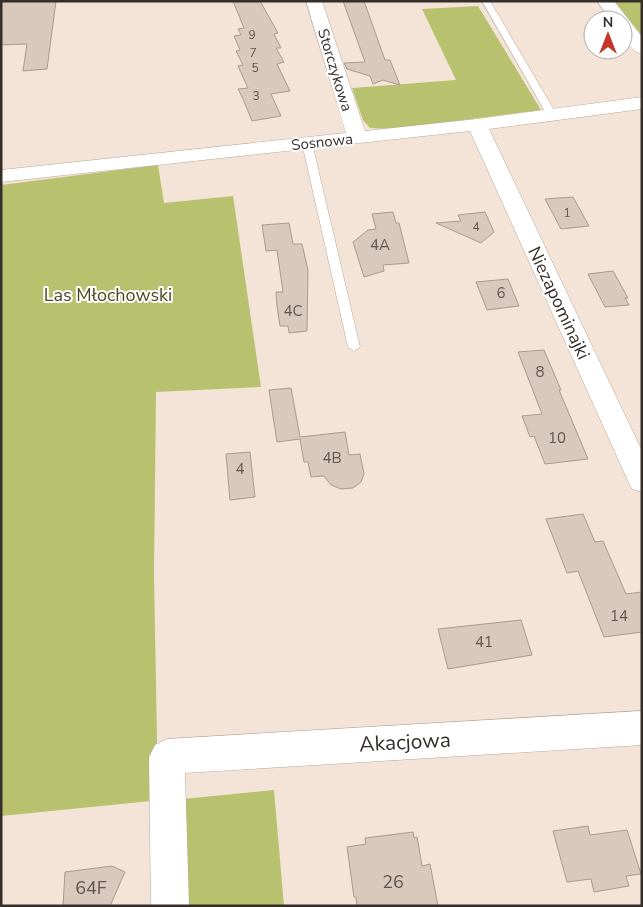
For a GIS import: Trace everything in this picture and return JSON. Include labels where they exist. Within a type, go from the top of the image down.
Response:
[{"type":"street","name":"Storczykowa","points":[[314,1],[357,138]]},
{"type":"street","points":[[633,37],[642,49]]},
{"type":"street","name":"Sosnowa","points":[[1,176],[477,125],[642,104]]},
{"type":"street","name":"Niezapominajki","points":[[477,125],[642,481]]},
{"type":"street","name":"Akacjowa","points":[[170,906],[167,757],[642,728]]},
{"type":"lane","points":[[486,1],[552,115]]},
{"type":"lane","points":[[307,143],[354,347]]},
{"type":"green space","points":[[614,1],[642,1],[642,36],[633,25],[633,10],[621,10]]},
{"type":"green space","points":[[478,6],[541,110],[392,129],[370,128],[363,120],[352,88],[456,80],[422,9]]},
{"type":"green space","name":"Las Młochowski","points":[[158,165],[164,203],[233,196],[261,387],[156,392],[154,574],[157,740],[151,801],[1,816],[1,185]]},
{"type":"green space","points":[[274,790],[284,906],[187,906],[183,799]]},
{"type":"building","points":[[1,1],[56,1],[47,69],[23,71],[27,44],[1,45]]},
{"type":"building","points":[[233,1],[260,1],[278,33],[274,34],[281,48],[276,48],[284,62],[277,64],[290,91],[271,94],[281,116],[252,121],[238,89],[248,88],[238,66],[243,65],[236,51],[240,50],[234,36],[241,35],[238,29],[244,28]]},
{"type":"building","points":[[343,1],[364,1],[385,60],[390,60],[400,85],[383,80],[373,84],[370,76],[347,69],[344,63],[365,62]]},
{"type":"building","points":[[573,197],[589,226],[561,229],[545,199]]},
{"type":"building","points":[[393,212],[396,223],[399,223],[409,263],[383,265],[384,271],[364,277],[353,242],[368,230],[376,229],[372,214]]},
{"type":"building","points":[[485,212],[494,232],[481,243],[436,223],[461,221],[458,215]]},
{"type":"building","points":[[289,223],[293,244],[302,244],[308,270],[307,331],[289,333],[288,326],[280,326],[277,306],[276,292],[283,292],[277,250],[266,251],[262,225]]},
{"type":"building","points":[[613,271],[628,298],[625,298],[629,305],[605,307],[588,274]]},
{"type":"building","points":[[508,279],[519,306],[487,310],[476,282]]},
{"type":"building","points":[[544,350],[588,459],[545,464],[534,436],[530,437],[522,416],[542,414],[518,352]]},
{"type":"building","points":[[291,388],[300,437],[345,432],[349,455],[360,454],[364,474],[361,482],[353,488],[341,489],[331,485],[324,476],[311,477],[308,462],[304,462],[300,439],[277,442],[269,390]]},
{"type":"building","points":[[250,452],[255,497],[230,500],[226,454]]},
{"type":"building","points":[[583,514],[595,542],[603,541],[626,594],[642,592],[642,632],[604,637],[578,571],[567,573],[546,519]]},
{"type":"building","points":[[521,620],[532,655],[448,669],[438,629]]},
{"type":"building","points":[[588,826],[590,835],[627,830],[641,874],[626,876],[629,886],[594,892],[591,879],[567,882],[553,831]]},
{"type":"building","points":[[413,832],[414,838],[417,837],[422,866],[430,864],[438,906],[357,906],[347,847],[366,844],[365,838]]},
{"type":"building","points":[[112,866],[125,872],[110,906],[63,906],[65,872]]}]
